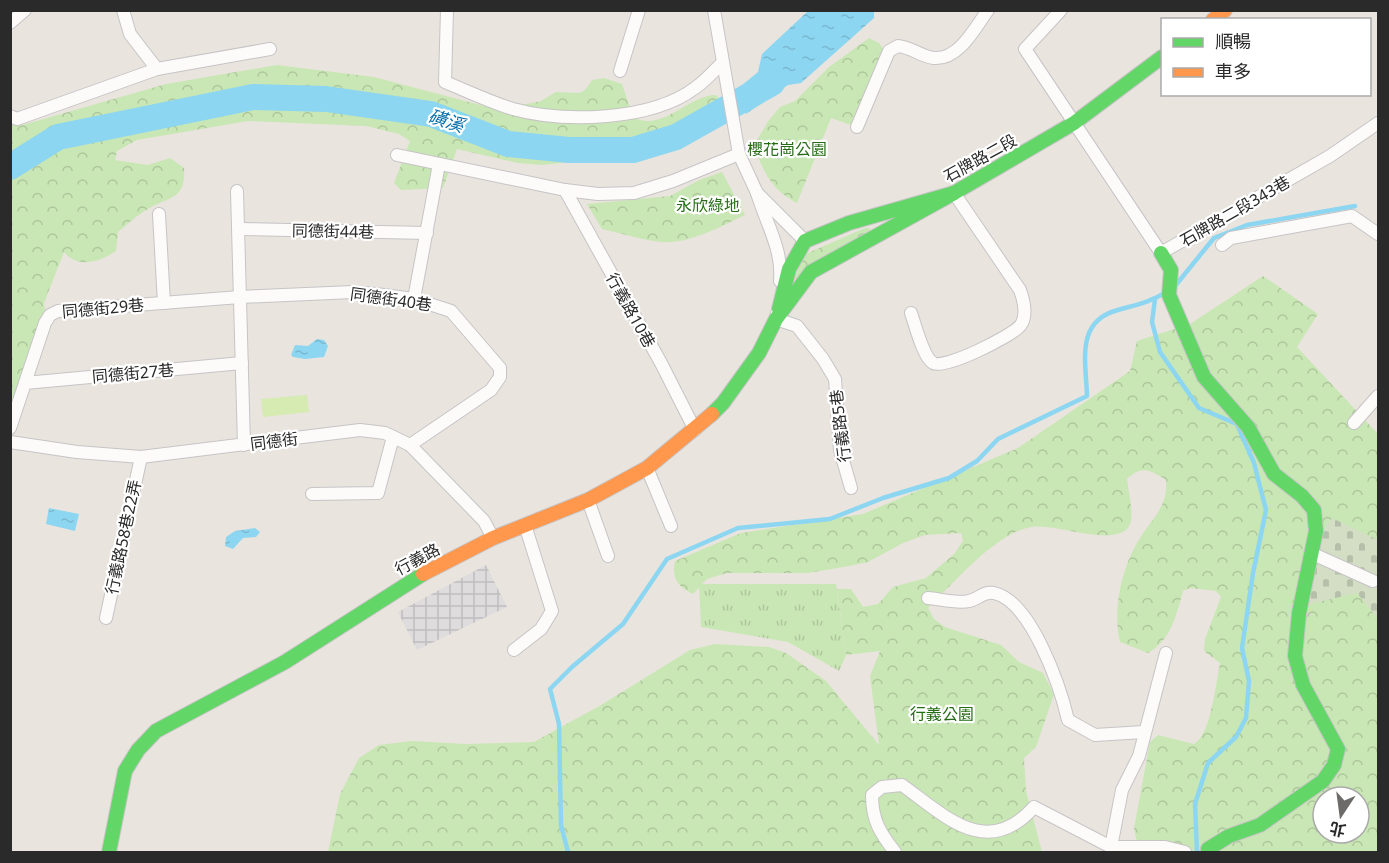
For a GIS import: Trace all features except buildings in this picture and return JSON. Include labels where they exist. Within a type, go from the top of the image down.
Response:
[{"type":"street","points":[[10,23],[24,10]]},
{"type":"street","points":[[123,10],[130,34],[157,69]]},
{"type":"street","points":[[447,10],[445,82],[512,108],[553,117],[576,118],[623,112],[674,100],[695,88],[722,63]]},
{"type":"street","points":[[620,71],[639,10]]},
{"type":"street","points":[[714,10],[739,154],[775,241],[781,267],[776,319]]},
{"type":"street","points":[[857,127],[889,51],[898,46],[933,58],[946,56],[958,50],[988,10]]},
{"type":"street","name":"石牌路二段343巷","points":[[1061,10],[1025,50],[1161,253],[1330,156],[1378,123]]},
{"type":"street","points":[[10,116],[17,119],[157,69],[270,50]]},
{"type":"street","name":"石牌路二段","points":[[805,241],[849,223],[954,193],[1074,123],[1161,58]]},
{"type":"street","points":[[397,155],[565,190],[598,194],[634,193],[673,182],[739,154]]},
{"type":"street","points":[[414,299],[439,164]]},
{"type":"street","name":"行義路10巷","points":[[565,190],[661,363],[695,430]]},
{"type":"street","points":[[237,191],[244,445]]},
{"type":"street","points":[[757,193],[805,241],[789,269],[776,319]]},
{"type":"street","points":[[776,319],[811,272],[954,193],[1020,290],[1024,301],[1024,316],[1019,326],[976,351],[942,366],[934,364],[927,358],[911,313]]},
{"type":"street","points":[[159,214],[164,303]]},
{"type":"street","points":[[1222,245],[1231,238],[1352,216],[1378,234]]},
{"type":"street","name":"同德街44巷","points":[[239,229],[427,233]]},
{"type":"street","points":[[1161,253],[1171,270],[1169,295],[1204,377],[1248,427],[1274,474],[1302,496],[1314,510],[1316,531],[1299,613],[1295,656],[1303,685],[1338,749],[1334,765],[1323,781],[1260,825],[1229,836],[1208,849]]},
{"type":"street","name":"同德街40巷","points":[[240,297],[352,292],[414,299],[451,311],[500,368],[500,377],[490,390],[410,445]]},
{"type":"street","name":"同德街29巷","points":[[10,428],[50,315],[58,311],[240,297]]},
{"type":"street","name":"行義路","points":[[109,852],[116,807],[125,771],[138,750],[156,731],[285,662],[403,585],[493,538],[588,500],[647,468],[695,430],[723,403],[759,353],[776,319]]},
{"type":"street","name":"行義路5巷","points":[[776,319],[797,326],[824,359],[835,379],[840,450],[851,488]]},
{"type":"street","name":"同德街27巷","points":[[25,383],[242,363]]},
{"type":"street","points":[[1354,423],[1378,396]]},
{"type":"street","name":"同德街","points":[[10,442],[77,452],[141,457],[360,430],[393,437],[410,445],[484,521],[493,538]]},
{"type":"street","points":[[312,494],[378,492],[393,437]]},
{"type":"street","name":"行義路58巷22弄","points":[[106,618],[141,457]]},
{"type":"street","points":[[647,468],[671,526]]},
{"type":"street","points":[[588,500],[608,556]]},
{"type":"street","points":[[514,650],[541,629],[552,610],[525,525]]},
{"type":"street","points":[[1313,554],[1373,581]]},
{"type":"street","points":[[928,598],[970,601],[981,594],[994,593],[1012,601],[1047,655],[1068,720],[1095,735],[1144,732]]},
{"type":"street","points":[[1111,847],[1122,790],[1135,767],[1166,653]]},
{"type":"street","points":[[896,852],[878,830],[872,811],[872,795],[882,787],[902,785],[950,819],[982,834],[1005,830],[1034,807],[1111,847],[1165,847],[1185,852]]},
{"type":"shaded area","points":[[486,565],[507,607],[417,650],[398,612]]},
{"type":"green space","name":"櫻花崗公園","points":[[869,38],[879,43],[883,49],[851,125],[831,118],[797,203],[781,192],[769,179],[754,145],[780,107],[795,101],[829,67]]},
{"type":"green space","points":[[277,65],[374,77],[488,107],[541,101],[556,92],[579,93],[585,90],[592,80],[604,78],[622,84],[633,117],[644,121],[654,120],[665,117],[695,101],[716,95],[722,103],[723,124],[668,146],[628,156],[541,165],[518,163],[457,149],[443,188],[401,190],[394,183],[410,141],[399,134],[366,126],[248,121],[137,140],[117,151],[115,160],[148,165],[170,158],[184,168],[182,186],[175,196],[144,211],[118,232],[116,251],[110,255],[96,261],[82,262],[76,261],[64,252],[44,303],[45,310],[11,416],[11,122],[19,126],[166,84]]},
{"type":"green space","name":"永欣綠地","points":[[722,172],[745,215],[704,234],[682,241],[654,241],[602,229],[587,204],[670,196],[699,180]]},
{"type":"green space","points":[[869,228],[872,233],[798,280],[794,279],[804,256]]},
{"type":"green space","name":"行義公園","points":[[1263,276],[1318,314],[1297,347],[1378,434],[1378,852],[1139,852],[1134,828],[1150,742],[1158,735],[1194,744],[1200,739],[1209,719],[1220,663],[1204,651],[1205,639],[1221,597],[1216,591],[1190,588],[1183,591],[1175,618],[1167,634],[1156,648],[1148,653],[1120,642],[1118,602],[1128,562],[1165,497],[1166,480],[1146,470],[1137,472],[1127,479],[1131,505],[1128,528],[1120,533],[1109,535],[1042,527],[1018,531],[990,548],[928,608],[934,619],[945,627],[1001,645],[1019,662],[1043,673],[1054,694],[1036,747],[1024,758],[1026,791],[1042,852],[328,852],[340,794],[359,758],[379,745],[412,741],[466,744],[534,742],[601,705],[690,650],[715,644],[769,647],[786,653],[826,681],[879,745],[870,676],[880,651],[846,655],[837,589],[851,589],[863,607],[878,604],[893,587],[926,578],[954,554],[963,541],[961,533],[925,535],[903,543],[868,562],[849,566],[808,573],[727,573],[707,579],[693,594],[677,581],[674,572],[675,561],[741,533],[863,514],[1018,448],[1130,371],[1137,341],[1190,324]]},
{"type":"green space","points":[[307,395],[309,412],[263,417],[261,399]]},
{"type":"green space","points":[[1332,518],[1378,540],[1378,619],[1357,593],[1301,606],[1302,562]]},
{"type":"green space","points":[[699,584],[836,584],[846,655],[839,671],[788,642],[701,627]]},
{"type":"water","points":[[808,11],[874,11],[874,18],[801,83],[788,85],[746,114],[741,86],[758,72],[762,54]]},
{"type":"water","points":[[317,339],[324,340],[328,346],[324,357],[305,359],[291,355],[295,345],[308,346]]},
{"type":"water","points":[[49,508],[79,514],[75,531],[46,524]]},
{"type":"water","points":[[255,528],[260,532],[256,537],[243,538],[233,549],[225,546],[226,537],[235,531]]},
{"type":"waterway","name":"磺溪","points":[[10,167],[58,137],[253,97],[326,99],[431,114],[508,144],[569,150],[633,150],[676,137],[772,83]]},
{"type":"waterway","points":[[1175,286],[1214,238],[1247,225],[1355,206]]},
{"type":"waterway","points":[[568,852],[561,825],[559,724],[550,689],[572,667],[623,624],[667,559],[738,528],[830,519],[883,498],[949,478],[977,461],[998,439],[1087,396],[1086,344],[1095,323],[1104,315],[1149,301],[1166,292]]},
{"type":"waterway","points":[[1155,299],[1152,322],[1160,352],[1199,408],[1237,424],[1254,463],[1266,510],[1253,573],[1242,648],[1249,681],[1246,718],[1236,737],[1208,763],[1195,804],[1197,852]]},
{"type":"traffic: fast","points":[[779,309],[789,269],[805,241],[849,223],[954,193],[1074,123],[1161,58]]},
{"type":"traffic: fast","points":[[712,414],[723,403],[759,353],[776,319],[811,272],[954,193]]},
{"type":"traffic: fast","points":[[1161,253],[1171,270],[1169,295],[1204,377],[1248,427],[1274,474],[1302,496],[1314,510],[1316,531],[1299,613],[1295,656],[1303,685],[1338,749],[1334,765],[1323,781],[1260,825],[1229,836],[1208,849]]},
{"type":"traffic: fast","points":[[109,852],[125,771],[138,750],[156,731],[285,662],[423,574]]},
{"type":"traffic: slow","points":[[1215,18],[1225,10]]},
{"type":"traffic: slow","points":[[423,574],[493,538],[588,500],[647,468],[712,414]]}]
